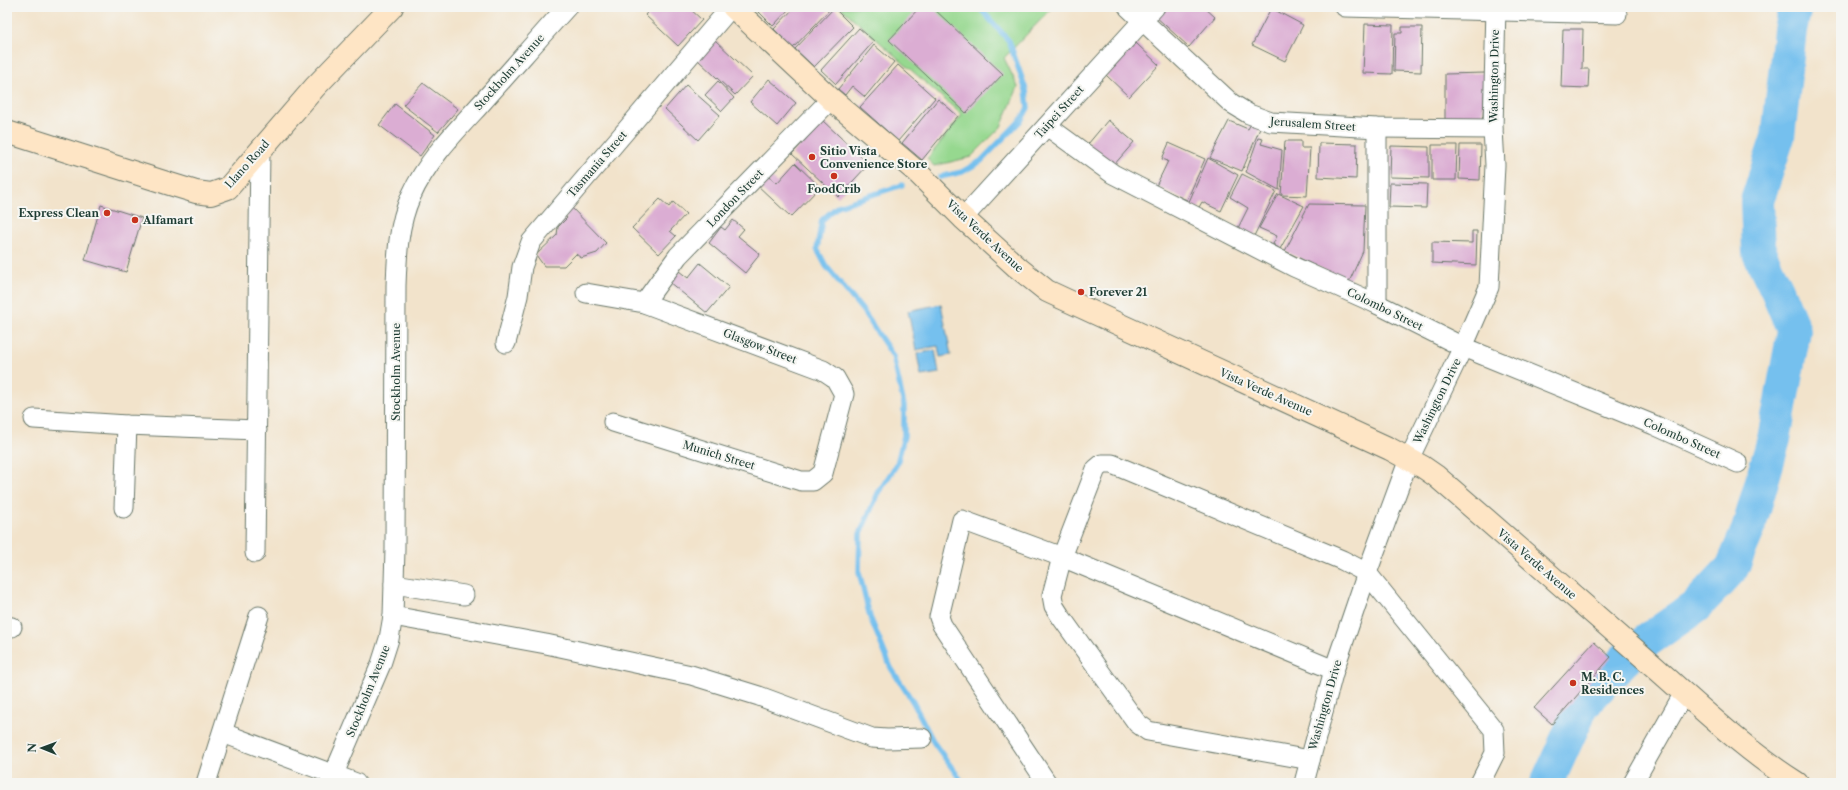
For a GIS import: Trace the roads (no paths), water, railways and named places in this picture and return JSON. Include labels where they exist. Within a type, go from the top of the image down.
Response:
[{"type":"street","name":"Llano Road","points":[[7,132],[196,192],[211,194],[228,188],[260,148],[296,110],[315,87],[392,7]]},
{"type":"street","name":"Stockholm Avenue","points":[[331,779],[381,664],[389,639],[393,616],[396,286],[397,251],[402,223],[410,197],[423,174],[442,148],[567,7]]},
{"type":"street","name":"Vista Verde Avenue","points":[[732,7],[832,99],[917,172],[963,218],[1033,280],[1062,298],[1350,430],[1409,459],[1436,476],[1684,693],[1722,729],[1778,771],[1798,783]]},
{"type":"street","name":"Tasmania Street","points":[[506,343],[518,296],[522,267],[531,242],[732,7]]},
{"type":"street","name":"Jerusalem Street","points":[[1128,7],[1231,103],[1249,114],[1271,122],[1377,128],[1493,129]]},
{"type":"street","name":"Taipei Street","points":[[963,218],[1155,7]]},
{"type":"street","points":[[1345,7],[1617,14]]},
{"type":"street","name":"Washington Drive","points":[[1304,783],[1334,670],[1367,573],[1409,459],[1463,347],[1489,287],[1495,164],[1493,129],[1496,10]]},
{"type":"street","name":"London Street","points":[[644,302],[678,256],[832,99]]},
{"type":"street","name":"Colombo Street","points":[[1046,126],[1113,174],[1294,267],[1377,304],[1463,347],[1654,425],[1738,463]]},
{"type":"street","points":[[1377,128],[1377,304]]},
{"type":"street","points":[[255,554],[260,148]]},
{"type":"street","name":"Glasgow Street","points":[[586,293],[644,302],[823,370],[835,378],[844,394],[823,473]]},
{"type":"street","points":[[34,419],[127,426],[256,430]]},
{"type":"street","name":"Munich Street","points":[[613,422],[801,481],[813,481],[823,473]]},
{"type":"street","points":[[124,508],[127,426]]},
{"type":"street","points":[[1310,760],[1148,731],[1137,723],[1054,606],[1052,595],[1062,557],[1096,469],[1102,464],[1112,464],[1335,557],[1367,573],[1494,730],[1495,753],[1480,783]]},
{"type":"street","points":[[1047,783],[942,625],[939,617],[962,520],[1062,557],[1334,670]]},
{"type":"street","points":[[394,584],[464,595]]},
{"type":"street","points":[[206,783],[259,616]]},
{"type":"street","points":[[393,616],[546,644],[691,675],[745,691],[872,738],[922,738]]},
{"type":"street","points":[[1633,783],[1684,693]]},
{"type":"street","points":[[223,732],[331,779],[356,783]]},
{"type":"water","points":[[941,304],[951,355],[940,357],[938,346],[916,350],[908,311]]},
{"type":"water","points":[[935,350],[939,373],[921,376],[917,354]]},
{"type":"waterway","points":[[940,177],[962,172],[981,161],[1022,119],[1028,108],[1026,90],[1009,41],[979,7]]},
{"type":"waterway","points":[[1638,647],[1695,607],[1732,568],[1748,530],[1774,439],[1794,331],[1777,290],[1759,253],[1757,201],[1778,137],[1790,30],[1795,7]]},
{"type":"waterway","points":[[902,185],[838,206],[822,220],[817,249],[826,266],[863,311],[893,356],[904,405],[904,436],[897,464],[878,493],[860,534],[859,572],[870,617],[891,668],[913,702],[934,743],[963,783]]},
{"type":"waterway","points":[[1547,783],[1582,706],[1625,659]]},
{"type":"place","name":"Sitio Vista Convenience Store","points":[[812,157]]},
{"type":"place","name":"FoodCrib","points":[[834,176]]},
{"type":"place","name":"Express Clean","points":[[107,213]]},
{"type":"place","name":"Alfamart","points":[[135,220]]},
{"type":"place","name":"Forever 21","points":[[1081,292]]},
{"type":"place","name":"M. B. C. Residences","points":[[1573,683]]}]
